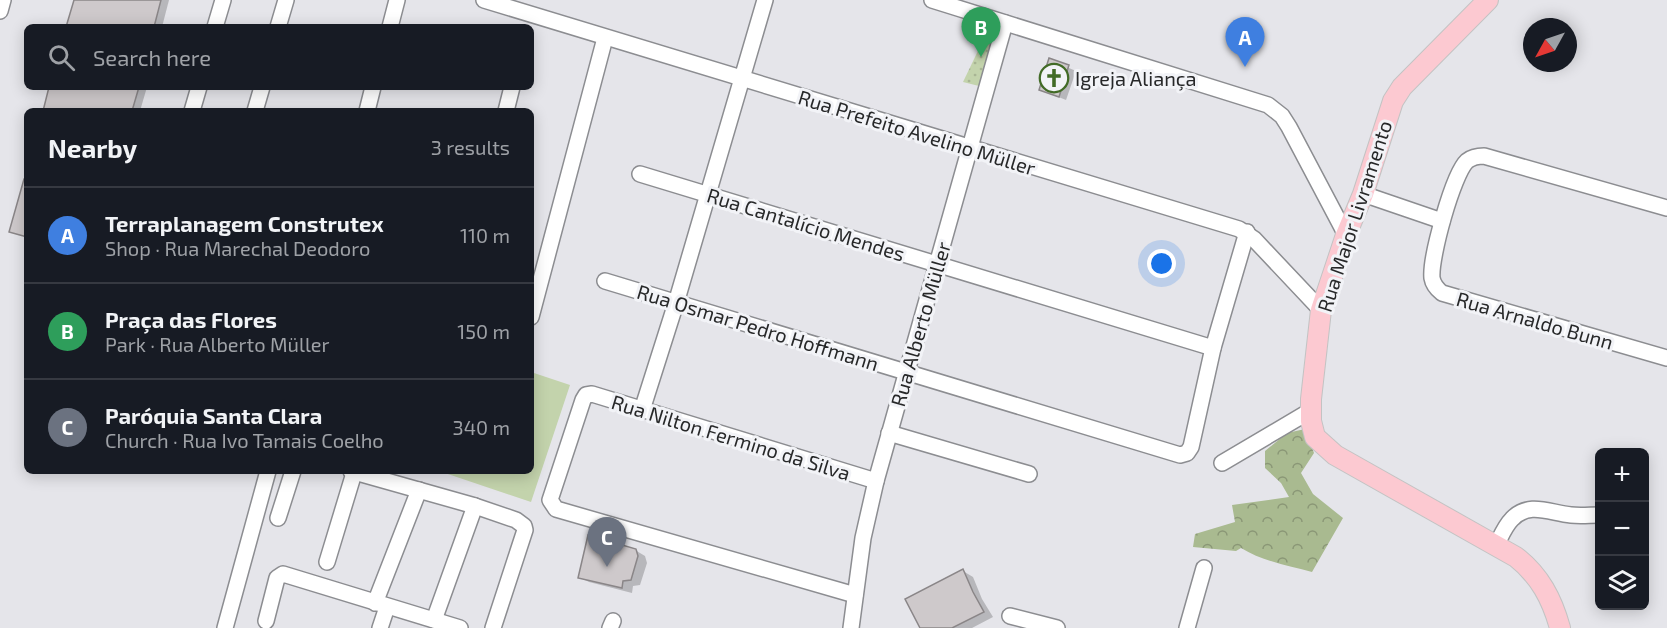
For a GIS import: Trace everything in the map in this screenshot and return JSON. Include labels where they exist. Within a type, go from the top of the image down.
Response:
[{"type":"main road","name":"Rua Major Livramento","points":[[1488,0],[1402,87],[1393,101],[1363,194],[1346,235],[1321,310],[1311,411],[1312,428],[1315,437],[1330,452],[1516,556],[1536,574],[1548,595],[1560,628]]},
{"type":"street","points":[[0,11],[3,0]]},
{"type":"street","points":[[216,24],[223,0]]},
{"type":"street","points":[[279,24],[286,0]]},
{"type":"street","points":[[391,24],[397,0]]},
{"type":"street","name":"Rua Prefeito Avelino Müller","points":[[484,0],[530,21],[605,38],[1247,232],[1321,310]]},
{"type":"street","points":[[642,410],[676,303],[765,0]]},
{"type":"street","points":[[932,0],[1268,105],[1282,116],[1289,127],[1346,235]]},
{"type":"street","name":"Rua Alberto Müller","points":[[851,628],[863,538],[876,481],[1005,23]]},
{"type":"street","points":[[534,306],[605,38]]},
{"type":"street","points":[[193,108],[198,90]]},
{"type":"street","points":[[256,108],[261,90]]},
{"type":"street","points":[[368,108],[372,90]]},
{"type":"street","points":[[507,108],[511,90]]},
{"type":"street","name":"Rua Arnaldo Bunn","points":[[1667,208],[1484,156],[1477,156],[1468,160],[1460,170],[1442,221],[1432,279],[1436,288],[1442,293],[1667,358]]},
{"type":"street","name":"Rua Cantalício Mendes","points":[[640,174],[1213,348]]},
{"type":"street","points":[[1363,194],[1442,221]]},
{"type":"street","points":[[1213,348],[1247,232]]},
{"type":"street","name":"Rua Osmar Pedro Hoffmann","points":[[605,281],[1180,455],[1187,453],[1191,447],[1213,348]]},
{"type":"street","name":"Rua Nilton Fermino da Silva","points":[[855,595],[556,508],[550,500],[586,395],[592,394],[876,481]]},
{"type":"street","points":[[1222,463],[1311,411]]},
{"type":"street","points":[[889,432],[1029,474]]},
{"type":"street","points":[[225,628],[237,612],[267,474]]},
{"type":"street","points":[[278,518],[292,474]]},
{"type":"street","points":[[327,562],[351,474]]},
{"type":"street","points":[[359,474],[475,506],[516,520],[525,530],[493,628]]},
{"type":"street","points":[[380,628],[381,605],[418,490]]},
{"type":"street","points":[[434,620],[475,506]]},
{"type":"street","points":[[1497,544],[1510,521],[1529,509],[1544,509],[1569,515],[1595,515]]},
{"type":"street","points":[[1187,628],[1204,568]]},
{"type":"street","points":[[266,621],[277,578],[283,574],[460,628]]},
{"type":"street","points":[[1010,616],[1057,628]]},
{"type":"green space","points":[[988,30],[994,31],[979,86],[963,82]]},
{"type":"green space","points":[[534,373],[570,385],[531,502],[448,474],[534,474]]},
{"type":"green space","points":[[1305,429],[1314,453],[1301,473],[1313,494],[1343,518],[1312,572],[1267,560],[1241,548],[1236,551],[1193,547],[1195,534],[1235,522],[1232,505],[1289,497],[1281,483],[1265,468],[1265,451],[1287,433]]},
{"type":"building","points":[[74,0],[161,0],[155,24],[67,24]]},
{"type":"building","name":"Igreja Aliança","points":[[1049,58],[1069,65],[1059,97],[1039,90]]},
{"type":"building","points":[[48,90],[138,90],[133,108],[44,108]]},
{"type":"building","points":[[24,179],[24,236],[9,232]]},
{"type":"building","points":[[588,535],[636,549],[638,556],[631,580],[623,581],[622,588],[578,578]]},
{"type":"building","points":[[963,569],[984,612],[952,628],[920,628],[905,599]]},
{"type":"place","name":"Praça das Flores","points":[[981,57]]},
{"type":"place","name":"Terraplanagem Construtex","points":[[1245,67]]},
{"type":"place","name":"Igreja Aliança","points":[[1054,78]]},
{"type":"place","name":"Paróquia Santa Clara","points":[[607,567]]}]
